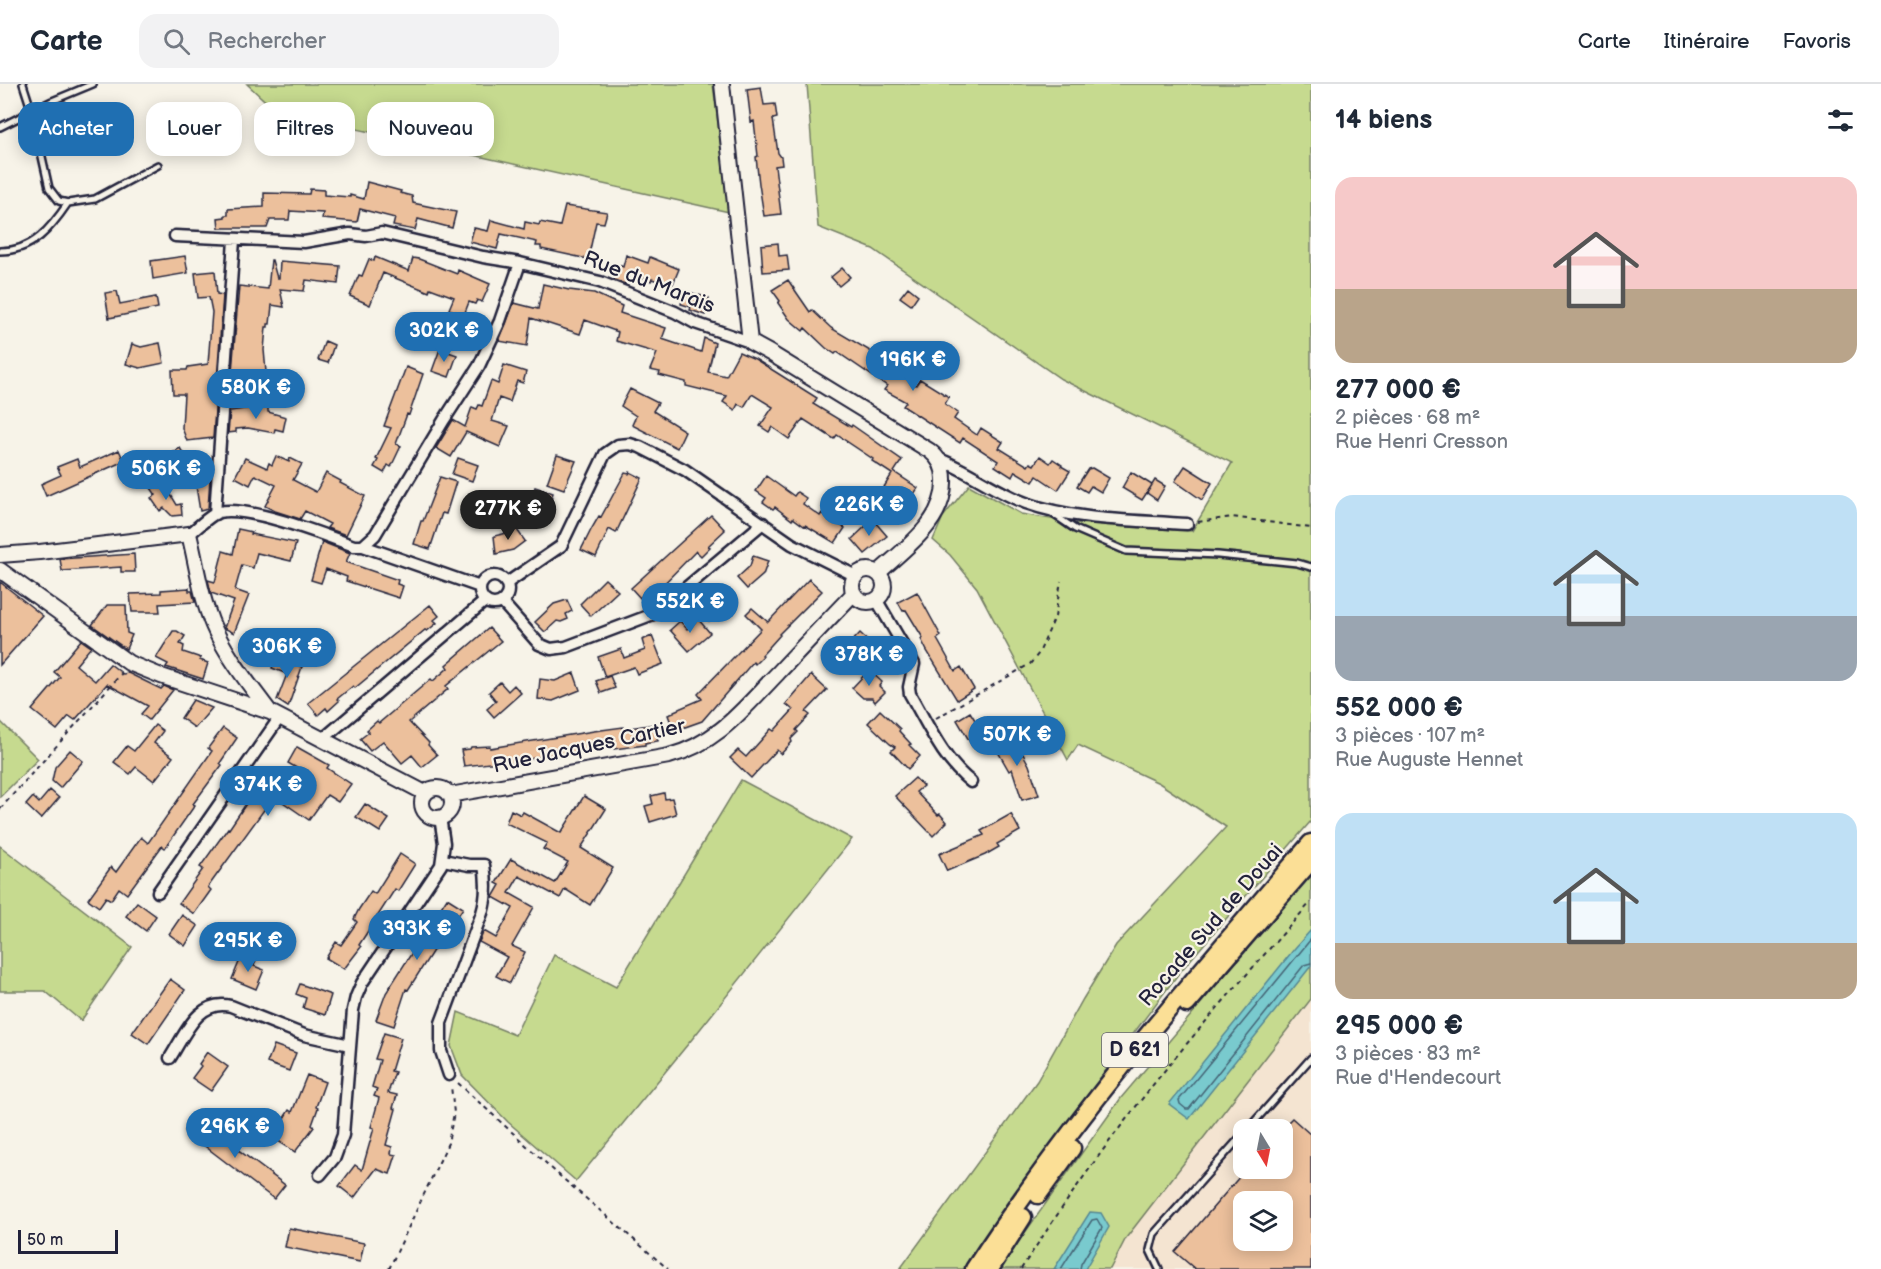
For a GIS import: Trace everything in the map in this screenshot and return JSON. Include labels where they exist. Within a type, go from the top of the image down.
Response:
[{"type":"highway","name":"Rocade Sud de Douai","points":[[974,1269],[1045,1166],[1109,1082],[1208,962],[1311,843]]},
{"type":"highway","name":"Rocade Sud de Douai","points":[[990,1269],[1036,1197],[1113,1094],[1311,861]]},
{"type":"street","points":[[722,84],[750,342]]},
{"type":"street","name":"Rue du Marais","points":[[175,236],[309,242],[351,234],[363,236],[382,233],[520,262],[600,282],[675,312],[695,323],[750,342],[920,444],[939,459]]},
{"type":"street","points":[[215,514],[234,240]]},
{"type":"street","points":[[363,546],[375,535],[479,366],[497,327],[520,262]]},
{"type":"street","points":[[507,583],[561,546],[605,454],[618,445],[635,445],[676,465],[798,547],[856,576]]},
{"type":"street","points":[[939,459],[1013,497],[1047,509],[1095,517],[1187,524]]},
{"type":"street","points":[[878,573],[913,541],[938,512],[944,489],[944,473],[939,459]]},
{"type":"street","points":[[0,555],[189,534],[215,514],[231,511],[252,514],[354,546],[363,546],[480,587]]},
{"type":"street","points":[[501,602],[539,644],[551,650],[560,649],[656,613],[763,524]]},
{"type":"street","points":[[189,534],[213,627],[247,680],[275,714]]},
{"type":"street","points":[[31,553],[16,561],[4,573],[129,663],[155,674],[275,714],[425,793]]},
{"type":"street","points":[[869,570],[878,573],[883,579],[882,594],[876,599],[865,601],[857,597],[854,593],[853,582],[856,576],[862,571],[869,570]]},
{"type":"street","points":[[491,576],[500,577],[507,583],[508,596],[501,602],[493,604],[485,601],[481,595],[480,587],[483,581],[491,576]]},
{"type":"street","name":"Rue Jacques Cartier","points":[[450,795],[669,756],[696,747],[729,724],[854,593]]},
{"type":"street","points":[[876,599],[913,662],[914,670],[909,690],[952,765],[971,782]]},
{"type":"street","points":[[323,739],[485,601]]},
{"type":"street","points":[[158,892],[275,714]]},
{"type":"street","points":[[438,788],[447,791],[450,795],[452,804],[448,813],[440,817],[431,816],[424,810],[422,802],[425,793],[429,790],[438,788]]},
{"type":"street","points":[[320,1175],[335,1157],[343,1135],[352,1010],[359,989],[438,871],[443,860],[444,843],[440,817]]},
{"type":"street","points":[[443,860],[469,865],[484,865],[486,882],[486,899],[482,914],[441,1023],[441,1051],[449,1075]]},
{"type":"street","points":[[170,1058],[197,1016],[206,1008],[219,1004],[231,1006],[312,1037],[350,1045]]},
{"type":"lane","points":[[23,84],[29,102]]},
{"type":"lane","points":[[50,102],[93,84]]},
{"type":"lane","points":[[0,127],[18,119]]},
{"type":"lane","points":[[42,156],[50,188],[59,201],[68,203],[95,200],[158,165]]},
{"type":"lane","points":[[0,251],[26,246],[50,229],[68,203]]},
{"type":"lane","points":[[1047,509],[1075,529],[1126,551],[1218,555],[1297,563],[1311,567]]},
{"type":"lane","points":[[1257,1119],[1311,1058]]},
{"type":"lane","points":[[1159,1269],[1150,1250],[1154,1234],[1233,1145]]},
{"type":"path","points":[[1187,524],[1232,517],[1311,528]]},
{"type":"path","points":[[927,724],[1030,664],[1039,653],[1055,617],[1061,581]]},
{"type":"path","points":[[0,809],[129,663]]},
{"type":"path","points":[[1021,1269],[1075,1188],[1131,1112],[1228,995],[1311,902]]},
{"type":"path","points":[[388,1269],[448,1143],[454,1102],[449,1075]]},
{"type":"path","points":[[449,1075],[560,1176],[668,1269]]},
{"type":"shaded area","points":[[1311,999],[1311,1269],[1110,1269],[1126,1238]]},
{"type":"green space","points":[[247,84],[713,84],[729,212],[478,156],[494,156],[494,102],[367,102],[367,131],[355,129],[355,102],[266,102]]},
{"type":"green space","points":[[807,84],[1311,84],[1311,821],[1179,973],[1022,1182],[966,1269],[900,1269],[1037,1081],[1116,945],[1226,827],[1159,783],[1078,745],[1068,760],[977,588],[950,555],[933,540],[943,517],[969,485],[1021,514],[1075,523],[1192,531],[1232,463],[1061,379],[873,249],[818,227]]},
{"type":"green space","points":[[0,721],[38,759],[0,797]]},
{"type":"green space","points":[[741,780],[852,839],[576,1181],[508,1122],[462,1075],[451,1046],[458,1012],[515,1035],[554,955],[616,987]]},
{"type":"green space","points":[[0,846],[132,947],[81,1021],[45,991],[0,991]]},
{"type":"green space","points":[[1311,873],[1311,999],[1126,1238],[1110,1269],[999,1269],[1121,1098]]},
{"type":"water","points":[[1311,930],[1311,966],[1189,1119],[1169,1104]]},
{"type":"water","points":[[1090,1212],[1101,1213],[1109,1227],[1085,1269],[1054,1269]]},
{"type":"building","points":[[761,87],[764,105],[775,104],[777,118],[773,119],[782,165],[775,166],[781,214],[764,216],[754,121],[751,122],[747,89]]},
{"type":"building","points":[[367,182],[412,196],[413,203],[456,212],[452,228],[418,219],[415,230],[393,226],[395,218],[360,209],[357,222],[322,219],[323,213],[290,211],[289,220],[270,220],[267,228],[219,228],[218,218],[228,215],[228,209],[264,207],[264,193],[309,194],[310,189],[324,190],[324,195],[350,197],[350,195],[364,199]]},
{"type":"building","points":[[565,206],[607,212],[604,223],[596,222],[588,259],[541,249],[541,246],[536,246],[537,242],[501,234],[497,249],[470,242],[474,228],[488,231],[491,220],[524,229],[525,222],[560,226]]},
{"type":"building","points":[[778,243],[779,256],[787,255],[789,270],[763,272],[761,245]]},
{"type":"building","points":[[626,255],[648,263],[650,257],[679,269],[672,286],[652,279],[651,281],[630,272],[625,284],[614,280],[619,265],[623,267]]},
{"type":"building","points":[[185,256],[188,273],[153,279],[151,261]]},
{"type":"building","points":[[375,257],[409,271],[413,258],[419,259],[457,274],[458,270],[490,284],[482,302],[477,300],[475,304],[469,302],[464,315],[449,309],[454,297],[430,288],[429,292],[383,273],[370,305],[350,296],[369,259],[374,261]]},
{"type":"building","points":[[271,260],[277,278],[279,278],[280,261],[340,266],[338,284],[306,280],[304,291],[280,289],[284,307],[272,305],[270,324],[266,327],[264,350],[266,372],[232,372],[239,286],[268,289]]},
{"type":"building","points":[[842,268],[850,277],[839,286],[831,277]]},
{"type":"building","points":[[215,271],[217,294],[223,295],[213,438],[187,441],[182,428],[184,394],[173,394],[172,370],[187,370],[188,367],[208,364],[212,312],[209,297],[198,298],[195,273]]},
{"type":"building","points":[[788,280],[810,312],[812,310],[831,328],[887,361],[885,364],[916,385],[920,379],[949,397],[945,404],[958,413],[954,419],[977,435],[981,428],[1003,442],[999,448],[1028,466],[1030,463],[1034,465],[1040,456],[1050,463],[1053,459],[1070,471],[1058,490],[1037,476],[1033,482],[1015,471],[1012,477],[995,466],[998,461],[963,438],[960,443],[903,406],[906,402],[884,390],[887,386],[837,352],[835,354],[826,348],[805,328],[803,331],[789,319],[772,290]]},
{"type":"building","points":[[543,284],[594,293],[622,306],[620,313],[666,328],[662,339],[701,352],[704,338],[715,343],[708,372],[726,376],[739,352],[755,359],[817,398],[813,404],[851,427],[852,425],[902,460],[894,472],[918,488],[908,503],[884,487],[892,474],[837,435],[834,439],[803,419],[789,439],[772,427],[769,432],[760,426],[773,407],[752,394],[744,407],[738,404],[735,410],[723,402],[727,396],[686,386],[686,382],[659,375],[660,372],[650,370],[657,353],[616,341],[618,332],[585,320],[580,334],[531,318],[527,346],[499,341],[514,303],[538,309]]},
{"type":"building","points":[[908,287],[918,295],[911,305],[900,297]]},
{"type":"building","points":[[117,291],[120,304],[156,297],[158,308],[109,318],[105,293]]},
{"type":"building","points":[[685,291],[709,298],[705,315],[681,304]]},
{"type":"building","points":[[325,341],[334,345],[328,363],[318,360]]},
{"type":"building","points":[[160,343],[164,363],[140,368],[126,364],[132,344],[141,347]]},
{"type":"building","points":[[440,349],[457,355],[449,377],[432,371]]},
{"type":"building","points":[[504,365],[526,372],[523,383],[517,381],[510,402],[499,398],[492,421],[509,426],[500,447],[466,432],[451,457],[436,448],[453,420],[465,427],[472,407],[477,409],[479,405],[482,406],[491,381],[498,384]]},
{"type":"building","points":[[406,367],[423,374],[396,444],[401,446],[391,467],[388,465],[384,473],[374,467],[391,428],[384,426]]},
{"type":"building","points":[[630,389],[658,403],[653,411],[685,431],[677,448],[632,425],[636,416],[621,406]]},
{"type":"building","points":[[268,407],[268,412],[286,417],[283,431],[275,429],[274,433],[248,428],[236,429],[236,432],[228,433],[230,411]]},
{"type":"building","points":[[180,448],[186,458],[147,482],[141,473]]},
{"type":"building","points":[[119,450],[124,461],[46,496],[41,484],[61,475],[57,467],[77,459],[80,467]]},
{"type":"building","points":[[557,455],[576,461],[564,489],[547,483]]},
{"type":"building","points":[[276,456],[289,462],[290,458],[302,464],[293,480],[316,492],[326,473],[365,496],[346,535],[327,528],[330,524],[305,511],[300,519],[265,506],[276,485],[255,475],[250,485],[235,477],[245,458],[267,468],[269,463],[272,465]]},
{"type":"building","points":[[458,458],[478,465],[472,481],[452,474]]},
{"type":"building","points":[[1185,466],[1212,483],[1202,500],[1175,481]]},
{"type":"building","points":[[1092,468],[1109,478],[1101,492],[1091,486],[1087,492],[1077,486],[1088,469]]},
{"type":"building","points":[[630,472],[642,478],[616,533],[609,529],[596,557],[581,550],[625,473]]},
{"type":"building","points":[[1131,472],[1152,485],[1142,500],[1122,488]]},
{"type":"building","points":[[766,476],[794,496],[797,492],[806,498],[803,504],[820,516],[822,513],[845,528],[835,543],[763,502],[766,498],[756,491]]},
{"type":"building","points":[[210,477],[208,509],[200,511],[195,480]]},
{"type":"building","points":[[440,477],[456,482],[446,514],[442,513],[430,549],[414,544]]},
{"type":"building","points":[[1155,480],[1165,486],[1157,500],[1147,493]]},
{"type":"building","points":[[165,485],[177,505],[181,504],[182,515],[172,516],[164,508],[160,511],[151,498],[156,495],[151,488]]},
{"type":"building","points":[[535,487],[553,493],[542,526],[524,519]]},
{"type":"building","points":[[711,515],[725,530],[701,556],[696,551],[648,600],[643,595],[640,598],[631,588]]},
{"type":"building","points":[[875,522],[887,536],[865,554],[852,539],[868,524],[870,526]]},
{"type":"building","points":[[515,527],[525,541],[513,550],[496,554],[494,536],[507,533]]},
{"type":"building","points":[[238,529],[252,532],[251,534],[296,543],[291,561],[257,553],[253,568],[242,565],[235,590],[249,595],[234,633],[224,628],[234,601],[211,593],[208,580],[215,582],[223,551],[233,554]]},
{"type":"building","points":[[322,542],[350,553],[346,562],[398,580],[397,584],[403,586],[399,598],[346,581],[347,577],[326,569],[321,583],[311,580]]},
{"type":"building","points":[[134,554],[135,572],[121,572],[121,567],[62,571],[60,559]]},
{"type":"building","points":[[753,556],[768,561],[763,575],[747,589],[737,578],[750,566]]},
{"type":"building","points":[[605,579],[618,591],[591,616],[580,604]]},
{"type":"building","points":[[809,579],[822,591],[779,634],[763,656],[755,664],[753,662],[702,721],[674,731],[668,715],[702,699],[698,694],[761,629],[746,614],[752,608],[768,622]]},
{"type":"building","points":[[0,582],[43,616],[0,665]]},
{"type":"building","points":[[189,588],[195,602],[159,604],[160,612],[132,612],[130,594],[161,593],[161,590]]},
{"type":"building","points":[[718,588],[729,601],[709,621],[696,606]]},
{"type":"building","points":[[917,592],[941,636],[937,639],[955,671],[961,667],[974,689],[957,700],[927,651],[921,639],[923,638],[906,610],[903,611],[898,602]]},
{"type":"building","points":[[567,600],[572,611],[566,614],[568,619],[557,621],[545,632],[535,622],[554,604]]},
{"type":"building","points":[[107,605],[126,605],[127,633],[132,635],[126,649],[92,625]]},
{"type":"building","points":[[430,605],[439,616],[434,620],[437,623],[427,631],[425,630],[355,688],[353,686],[337,699],[339,701],[328,711],[326,708],[318,715],[308,703]]},
{"type":"building","points":[[698,619],[710,633],[689,651],[670,630],[680,621],[687,629]]},
{"type":"building","points":[[489,628],[501,641],[446,686],[448,689],[409,722],[437,755],[422,767],[412,755],[402,763],[383,741],[370,751],[360,739],[369,732],[367,730],[377,721],[379,723],[431,679],[433,681],[448,668],[446,665]]},
{"type":"building","points":[[173,631],[185,636],[180,644],[184,646],[183,652],[208,663],[203,679],[166,667],[168,664],[156,658]]},
{"type":"building","points":[[860,633],[876,648],[865,659],[849,645]]},
{"type":"building","points":[[259,636],[271,643],[264,653],[252,647]]},
{"type":"building","points":[[652,636],[663,664],[637,674],[634,667],[605,677],[598,657],[621,649],[624,658],[645,650],[642,640]]},
{"type":"building","points":[[81,640],[91,647],[76,665],[95,681],[110,664],[123,674],[128,673],[161,689],[164,686],[173,690],[149,720],[141,714],[148,706],[107,684],[75,720],[69,716],[57,730],[32,710],[60,677],[54,672]]},
{"type":"building","points":[[276,656],[302,667],[288,707],[277,700],[287,674],[272,668]]},
{"type":"building","points":[[869,670],[882,682],[879,686],[885,692],[875,702],[872,698],[863,698],[852,688]]},
{"type":"building","points":[[574,673],[580,690],[553,701],[538,699],[540,679],[555,681]]},
{"type":"building","points":[[811,675],[827,690],[806,712],[810,715],[796,730],[798,732],[791,739],[792,742],[781,754],[777,750],[751,778],[730,758],[738,750],[746,757],[771,729],[774,731],[793,710],[786,704]]},
{"type":"building","points":[[610,676],[615,688],[601,693],[596,681]]},
{"type":"building","points":[[500,682],[508,691],[514,685],[521,693],[494,717],[487,709],[496,701],[489,692]]},
{"type":"building","points":[[193,700],[212,708],[195,728],[181,718]]},
{"type":"building","points":[[880,710],[900,729],[899,731],[911,744],[909,745],[920,756],[908,769],[891,751],[895,747],[868,723]]},
{"type":"building","points":[[970,712],[987,739],[973,747],[957,720]]},
{"type":"building","points":[[655,724],[658,741],[645,743],[645,745],[614,749],[614,747],[550,757],[550,755],[508,765],[507,761],[464,766],[461,750],[471,747],[490,746],[490,748],[594,731]]},
{"type":"building","points":[[155,725],[163,731],[154,743],[173,757],[154,781],[136,767],[130,774],[114,762],[127,746],[134,751]]},
{"type":"building","points":[[223,728],[237,738],[220,763],[222,765],[193,804],[195,805],[165,848],[162,846],[127,894],[119,888],[111,900],[106,897],[99,907],[88,899],[111,867],[116,872],[141,837],[148,843],[212,751],[208,748]]},
{"type":"building","points":[[1007,734],[1020,756],[1023,754],[1029,765],[1039,795],[1022,800],[1012,769],[1009,771],[993,743]]},
{"type":"building","points":[[297,747],[329,765],[327,768],[351,784],[338,802],[327,795],[309,820],[274,796],[208,887],[211,890],[194,914],[179,903],[203,869],[200,867],[258,786],[262,788],[274,782],[291,794],[305,773],[288,763]]},
{"type":"building","points":[[70,750],[83,761],[60,788],[52,781],[55,767]]},
{"type":"building","points":[[915,778],[923,786],[916,792],[947,822],[933,836],[895,796]]},
{"type":"building","points":[[50,790],[59,798],[41,819],[26,805],[33,797],[39,803]]},
{"type":"building","points":[[664,793],[665,799],[672,798],[676,814],[650,822],[645,806],[653,804],[651,796]]},
{"type":"building","points":[[584,796],[606,809],[581,848],[613,868],[590,905],[565,889],[560,898],[519,876],[509,893],[534,907],[512,946],[525,952],[510,983],[496,976],[507,957],[479,942],[484,931],[496,938],[513,908],[493,897],[500,885],[496,883],[511,859],[555,883],[568,862],[543,849],[547,843],[506,823],[511,810],[521,815],[523,812],[561,833]]},
{"type":"building","points":[[365,804],[389,819],[380,832],[356,817]]},
{"type":"building","points":[[1011,814],[1020,831],[997,844],[999,847],[985,855],[947,871],[939,854],[984,835],[981,831]]},
{"type":"building","points":[[400,854],[415,864],[398,891],[395,889],[359,945],[361,947],[344,969],[326,958],[336,942],[341,945],[357,922],[354,919],[359,909],[371,891],[375,894]]},
{"type":"building","points":[[447,898],[463,908],[448,931],[446,930],[408,990],[406,989],[394,1026],[376,1020],[386,993]]},
{"type":"building","points":[[137,902],[156,916],[146,931],[126,916]]},
{"type":"building","points":[[182,915],[198,926],[185,946],[169,934]]},
{"type":"building","points":[[246,955],[256,960],[254,966],[264,970],[256,989],[232,979],[240,960],[243,962]]},
{"type":"building","points":[[170,979],[185,990],[148,1044],[132,1033]]},
{"type":"building","points":[[300,984],[331,995],[325,1015],[303,1008],[306,998],[296,994]]},
{"type":"building","points":[[384,1033],[401,1038],[391,1071],[395,1072],[388,1093],[397,1095],[393,1108],[396,1109],[386,1145],[392,1147],[391,1154],[396,1155],[390,1174],[376,1169],[354,1198],[339,1186],[355,1165],[362,1170],[374,1128],[371,1127],[379,1098],[374,1096],[377,1089],[372,1087],[380,1060],[375,1059]]},
{"type":"building","points":[[274,1045],[296,1053],[289,1071],[267,1063]]},
{"type":"building","points":[[207,1052],[228,1067],[211,1091],[192,1078]]},
{"type":"building","points":[[307,1075],[325,1082],[316,1107],[318,1108],[312,1125],[314,1127],[295,1152],[272,1137],[289,1110],[292,1112]]},
{"type":"building","points":[[196,1118],[285,1185],[274,1199],[185,1131]]},
{"type":"building","points":[[1292,1118],[1311,1135],[1311,1269],[1195,1269],[1175,1252],[1238,1179],[1293,1179]]},
{"type":"building","points":[[289,1228],[364,1243],[360,1262],[285,1247]]}]
